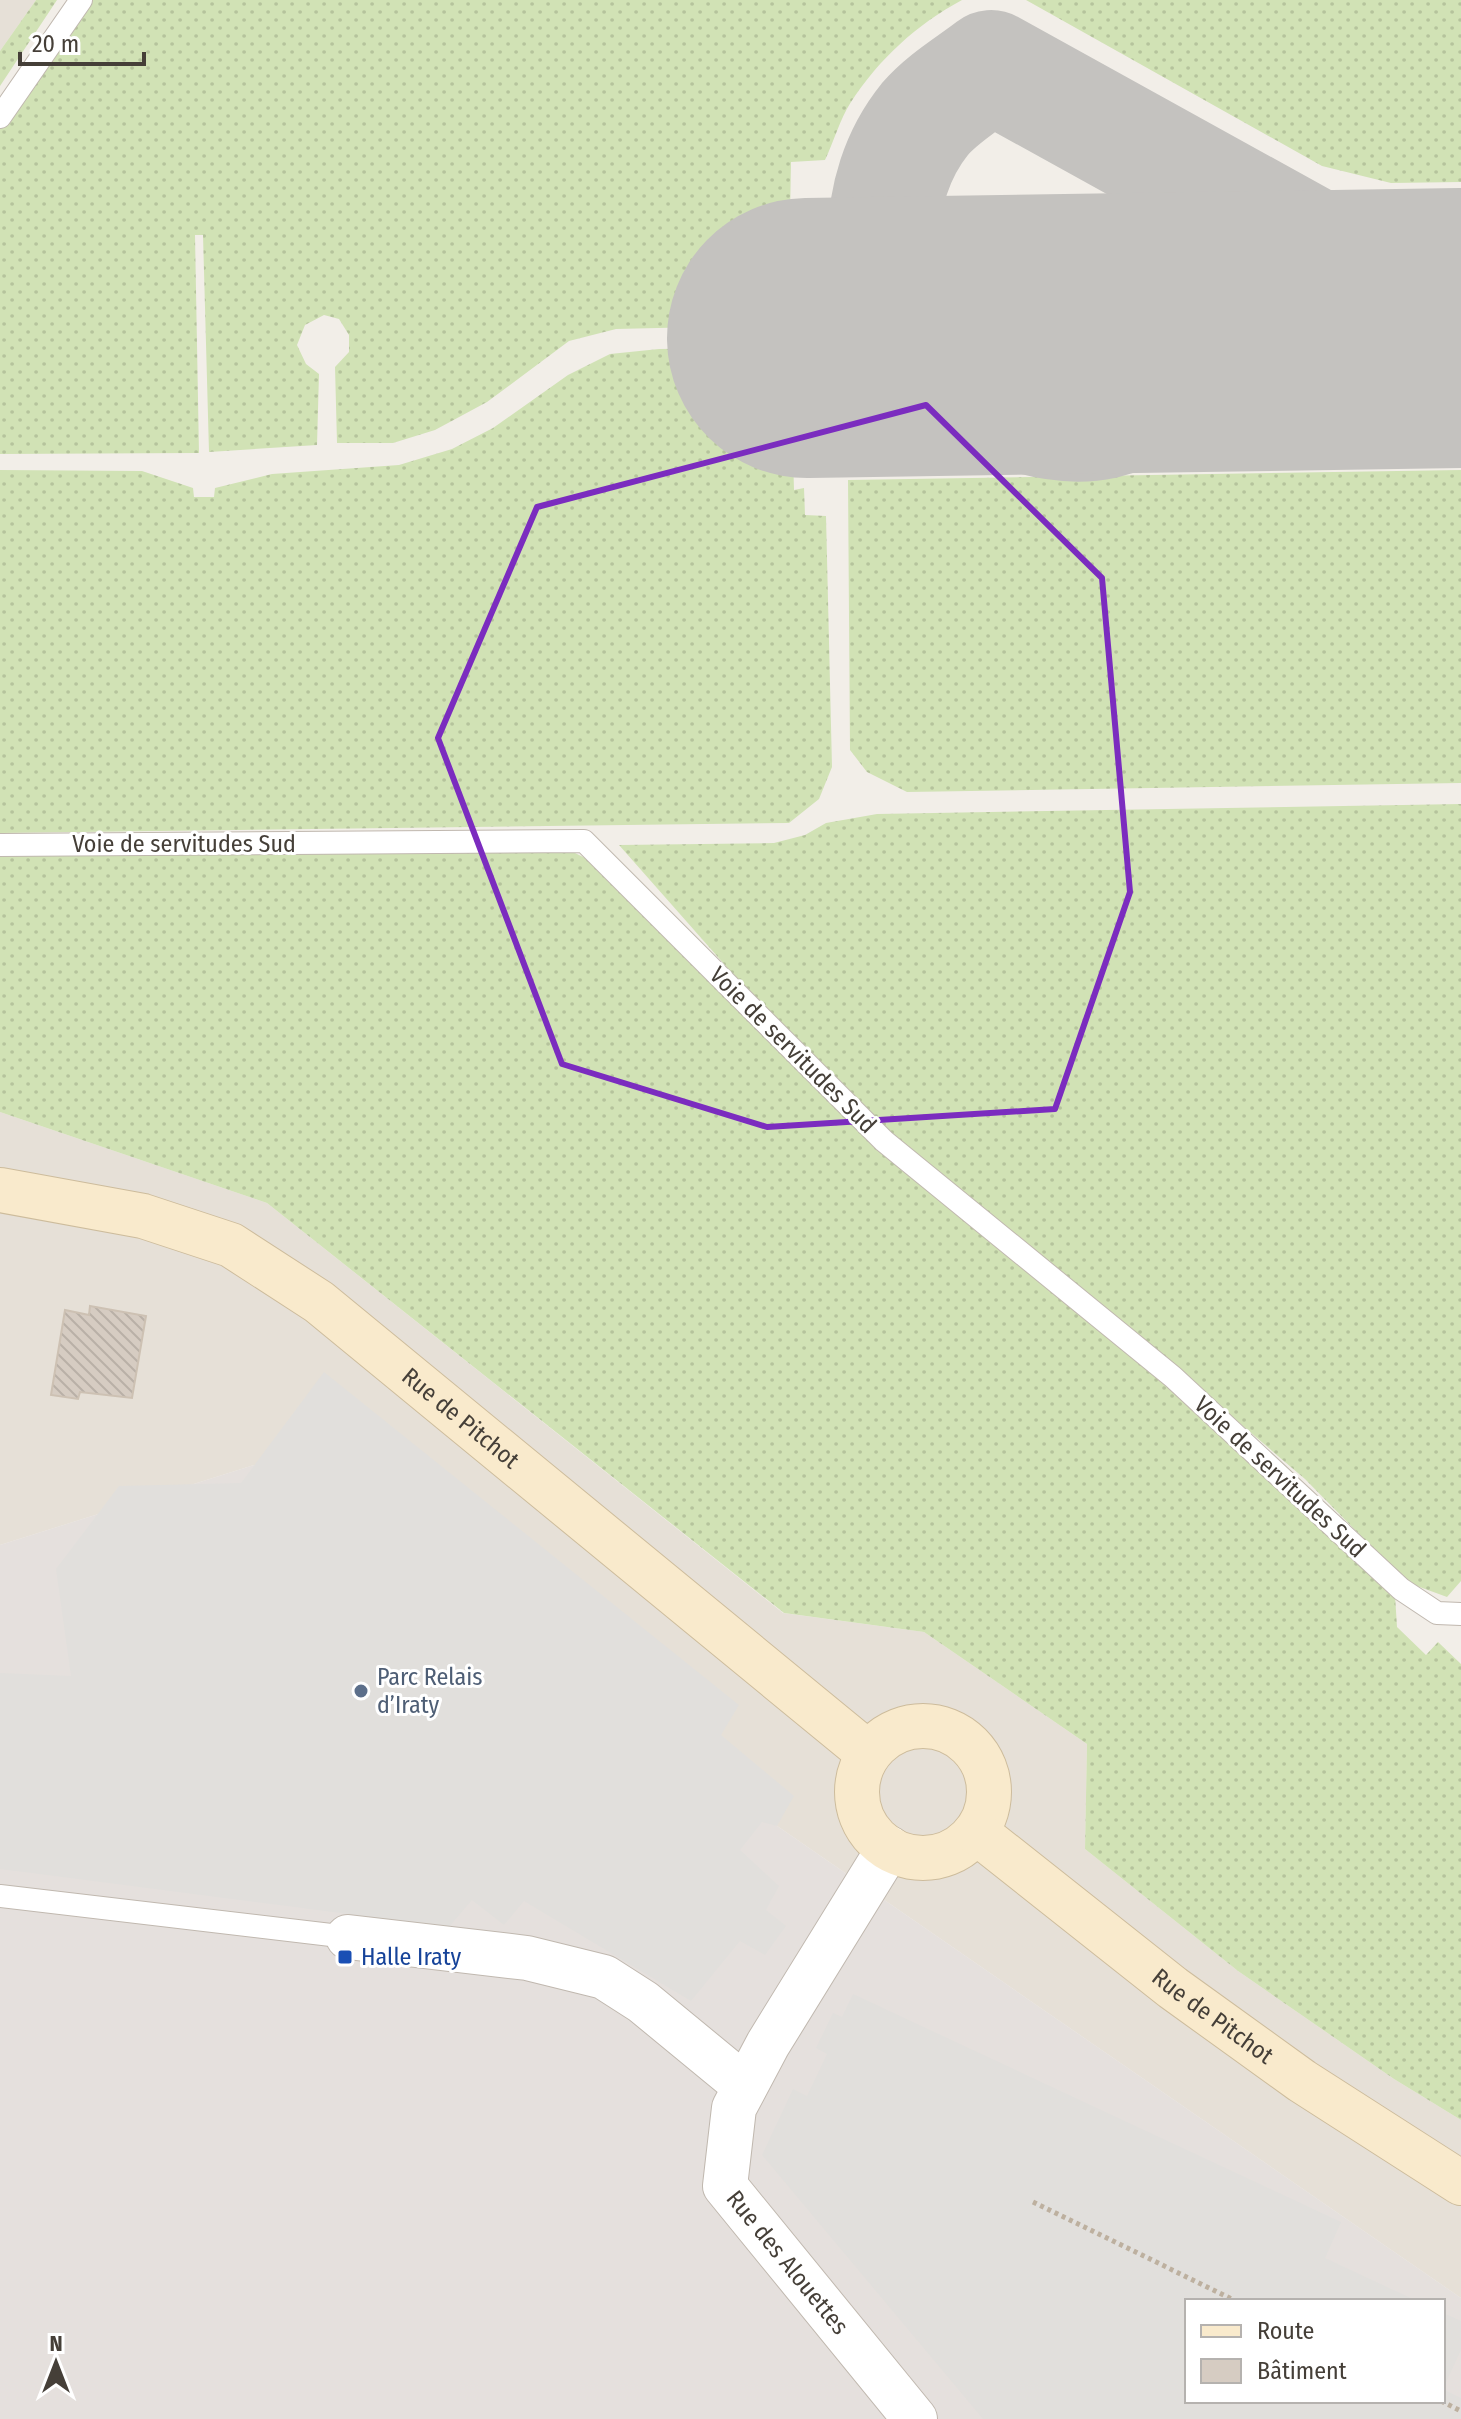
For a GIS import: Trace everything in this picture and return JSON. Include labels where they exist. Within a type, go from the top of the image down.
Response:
[{"type":"street","name":"Rue de Pitchot","points":[[0,1190],[143,1216],[231,1245],[244,1253],[319,1302],[868,1753]]},
{"type":"street","points":[[923,1725],[944,1728],[963,1738],[978,1753],[989,1782],[986,1813],[976,1832],[962,1846],[935,1856],[907,1856],[889,1848],[871,1834],[860,1815],[856,1794],[859,1773],[868,1753],[884,1737],[902,1728],[923,1725]]},
{"type":"street","name":"Rue de Pitchot","points":[[976,1832],[1173,1988],[1302,2081],[1461,2183]]},
{"type":"street","name":"Rue des Alouettes","points":[[889,1848],[768,2044],[734,2108],[725,2186],[915,2419]]},
{"type":"street","points":[[348,1937],[527,1958],[604,1977],[643,2002],[745,2086]]},
{"type":"lane","points":[[0,117],[81,0]]},
{"type":"lane","name":"Voie de servitudes Sud","points":[[0,845],[584,841],[884,1141],[1173,1377],[1401,1589],[1437,1613],[1461,1614]]},
{"type":"lane","points":[[0,1896],[348,1937]]},
{"type":"path","points":[[1033,2202],[1232,2299]]},
{"type":"highlighted area","points":[[926,405],[1102,578],[1130,892],[1055,1109],[767,1127],[562,1064],[438,738],[537,507]]},
{"type":"shaded area","points":[[0,0],[36,0],[0,51]]},
{"type":"shaded area","points":[[0,1112],[267,1203],[783,1613],[924,1632],[1087,1744],[1085,1849],[1238,1971],[1394,2079],[1461,2120],[1461,2298],[254,1465],[0,1545]]},
{"type":"shaded area","name":"Parc Relais d’Iraty","points":[[324,1372],[739,1705],[721,1735],[794,1796],[777,1826],[762,1822],[740,1850],[779,1886],[766,1910],[786,1926],[765,1955],[740,1941],[691,2001],[524,1901],[504,1925],[472,1900],[449,1927],[0,1869],[0,1673],[71,1676],[56,1569],[119,1486],[241,1483]]},
{"type":"shaded area","points":[[254,1465],[1461,2298],[1461,2419],[0,2419],[0,1545]]},
{"type":"shaded area","points":[[853,1994],[1341,2222],[1325,2258],[1413,2299],[1185,2299],[1185,2403],[1445,2403],[1445,2390],[1461,2398],[1461,2419],[983,2419],[762,2155],[793,2089],[807,2096],[827,2054],[816,2048],[833,2013],[842,2017]]},
{"type":"shaded area","points":[[1445,2314],[1461,2321],[1461,2350],[1445,2385]]},
{"type":"green space","points":[[36,0],[57,0],[0,86],[0,51]]},
{"type":"green space","points":[[79,0],[962,0],[914,31],[874,71],[847,109],[825,160],[791,162],[788,325],[616,329],[569,341],[487,402],[435,430],[393,443],[337,443],[335,367],[349,352],[349,335],[339,319],[324,315],[305,325],[297,345],[306,364],[319,374],[317,445],[209,452],[203,235],[195,235],[199,453],[0,454],[0,122]]},
{"type":"green space","points":[[1026,0],[1461,0],[1461,182],[1391,183],[1322,166]]},
{"type":"green space","points":[[790,347],[794,490],[804,488],[805,515],[826,516],[832,767],[819,799],[789,823],[0,833],[0,470],[142,471],[193,488],[194,497],[214,497],[215,488],[272,474],[399,465],[452,449],[493,428],[568,375],[610,354],[659,349]]},
{"type":"green space","points":[[1461,470],[1461,783],[907,792],[867,772],[850,750],[848,480]]},
{"type":"green space","points":[[1461,804],[1461,1581],[1447,1597],[1406,1582],[1305,1479],[1073,1281],[913,1155],[785,1033],[619,845],[774,843],[805,835],[826,823],[877,814]]},
{"type":"green space","points":[[553,842],[601,866],[870,1142],[1170,1388],[1395,1595],[1397,1627],[1426,1655],[1438,1642],[1461,1664],[1461,2120],[1394,2079],[1238,1971],[1085,1849],[1087,1744],[924,1632],[784,1613],[267,1203],[0,1112],[0,854]]},
{"type":"building","points":[[90,1306],[146,1316],[132,1398],[80,1392],[78,1399],[51,1395],[65,1310],[89,1315]]},
{"type":"taxiway","points":[[1225,331],[1202,367],[1178,389],[1142,410],[1104,423],[1082,426],[1035,420],[1011,413],[967,391],[932,364],[911,337],[896,308],[887,276],[884,243],[886,209],[894,177],[907,147],[932,111],[991,66],[1461,326]]},
{"type":"runway","points":[[807,338],[1461,328]]},
{"type":"place","name":"Parc Relais d’Iraty","points":[[361,1691]]},
{"type":"place","name":"Halle Iraty","points":[[345,1957]]}]
